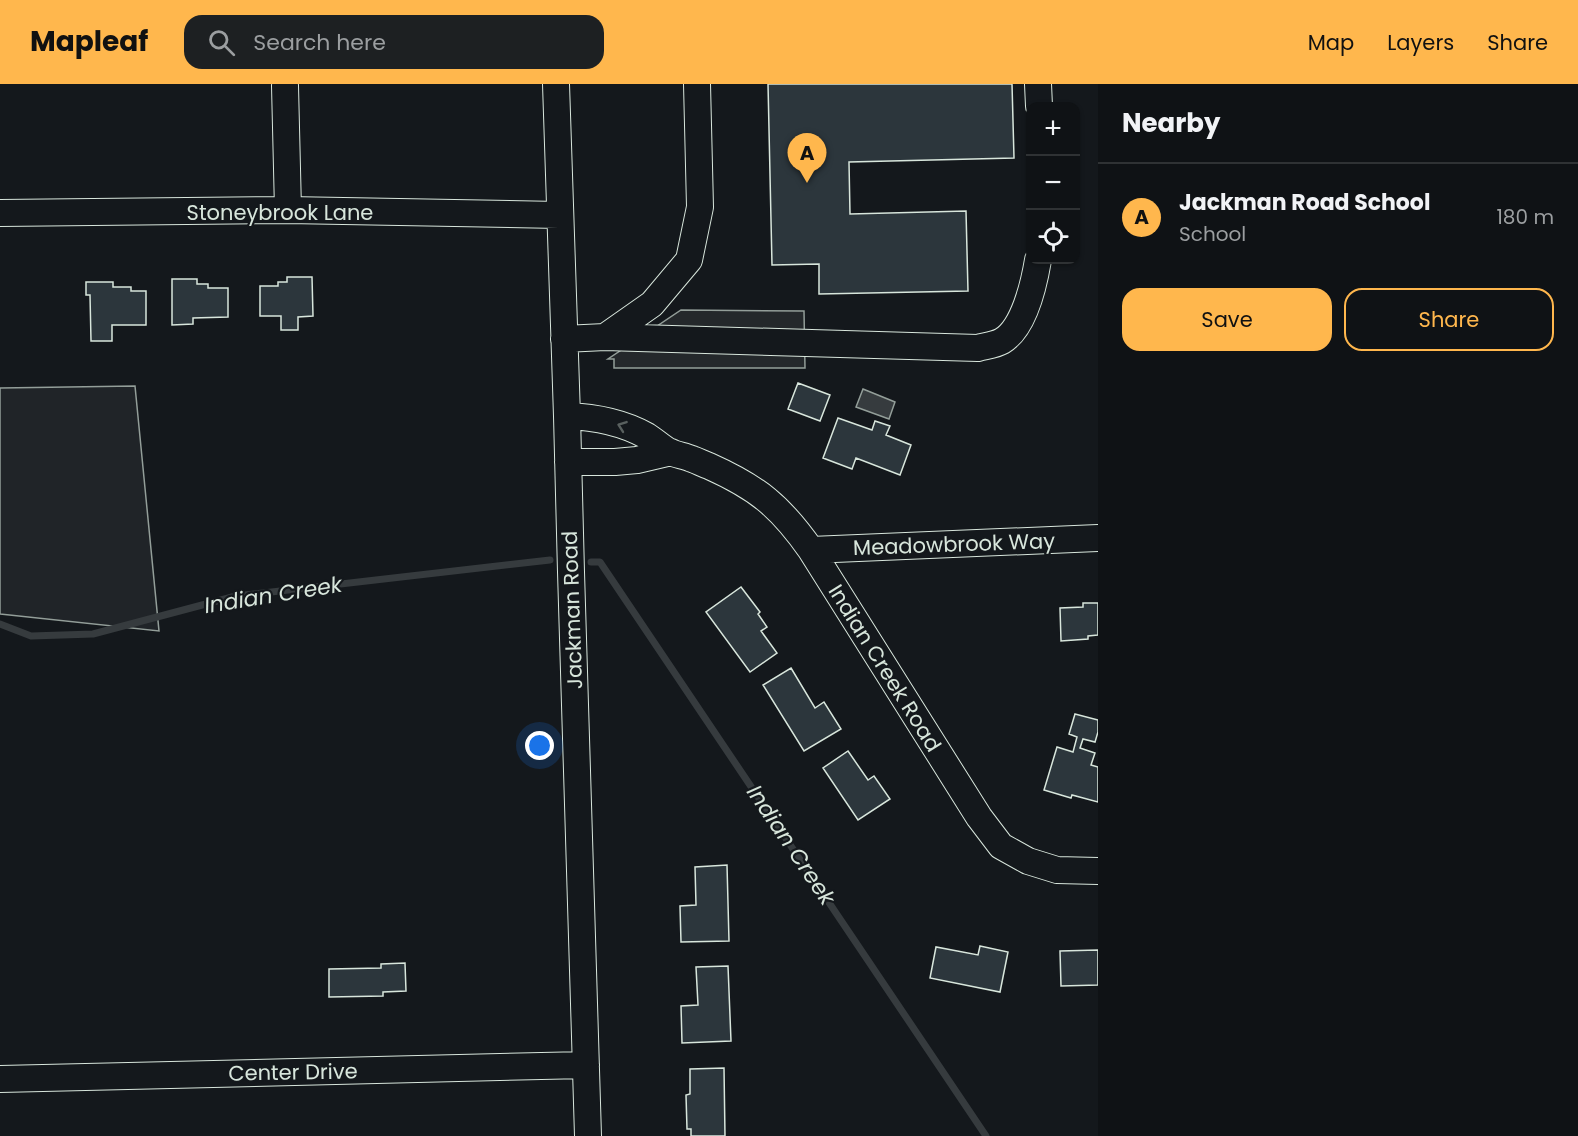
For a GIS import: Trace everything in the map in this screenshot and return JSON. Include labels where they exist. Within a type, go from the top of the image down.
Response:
[{"type":"street","name":"Jackman Road","points":[[556,84],[588,1136]]},
{"type":"street","points":[[605,337],[651,304],[689,260],[699,207],[696,84]]},
{"type":"street","points":[[1038,84],[1039,102]]},
{"type":"street","points":[[285,86],[288,210]]},
{"type":"street","name":"Stoneybrook Lane","points":[[0,213],[288,210],[560,215]]},
{"type":"street","points":[[564,339],[605,337],[978,348],[1001,342],[1016,329],[1026,306],[1037,264]]},
{"type":"street","name":"Indian Creek Road","points":[[567,416],[592,417],[614,422],[649,437],[671,452],[738,480],[760,493],[793,525],[811,549],[979,817],[1001,846],[1028,861],[1057,870],[1098,872]]},
{"type":"street","points":[[568,462],[637,460],[671,452]]},
{"type":"street","name":"Meadowbrook Way","points":[[811,549],[1098,538]]},
{"type":"street","name":"Center Drive","points":[[0,1079],[586,1065]]},
{"type":"shaded area","points":[[681,310],[804,311],[805,368],[614,368],[614,359],[608,359]]},
{"type":"shaded area","points":[[135,386],[159,631],[0,614],[0,388]]},
{"type":"shaded area","points":[[863,389],[895,402],[889,419],[856,407]]},
{"type":"building","points":[[768,84],[1012,84],[1014,158],[849,162],[850,214],[966,211],[968,291],[819,294],[819,264],[772,265]]},
{"type":"building","points":[[287,277],[312,277],[313,316],[298,317],[298,330],[281,330],[281,316],[260,316],[260,286],[278,286],[278,282],[287,282]]},
{"type":"building","points":[[172,279],[197,279],[197,284],[208,284],[208,288],[228,288],[228,317],[193,318],[193,324],[172,325]]},
{"type":"building","points":[[86,282],[113,282],[113,287],[131,287],[131,291],[146,291],[146,325],[112,325],[112,341],[91,341],[90,295],[86,295]]},
{"type":"building","points":[[798,383],[830,395],[820,421],[788,409]]},
{"type":"building","points":[[838,418],[872,430],[875,421],[890,426],[886,435],[911,445],[900,475],[856,458],[852,469],[823,458]]},
{"type":"building","points":[[741,587],[760,612],[758,614],[767,627],[761,631],[777,653],[750,672],[706,612]]},
{"type":"building","points":[[1083,603],[1098,603],[1098,635],[1088,636],[1088,639],[1061,641],[1060,608],[1083,607]]},
{"type":"building","points":[[791,668],[815,708],[824,702],[841,729],[804,751],[763,685]]},
{"type":"building","points":[[1075,714],[1098,720],[1095,742],[1083,739],[1080,748],[1095,753],[1091,765],[1098,767],[1098,802],[1072,795],[1071,798],[1044,790],[1057,747],[1073,752],[1077,737],[1069,734]]},
{"type":"building","points":[[848,751],[868,780],[874,776],[890,799],[858,820],[823,768]]},
{"type":"building","points":[[727,865],[729,941],[681,942],[680,906],[696,905],[695,867]]},
{"type":"building","points":[[980,946],[1008,952],[1000,992],[930,978],[936,947],[978,955]]},
{"type":"building","points":[[1098,950],[1098,985],[1061,986],[1060,951]]},
{"type":"building","points":[[405,963],[406,991],[383,992],[383,996],[329,997],[329,969],[381,968],[381,964]]},
{"type":"building","points":[[728,966],[731,1041],[682,1043],[681,1006],[698,1005],[696,967]]},
{"type":"building","points":[[724,1068],[725,1136],[691,1136],[691,1129],[687,1129],[686,1095],[690,1094],[690,1069]]},
{"type":"waterway","name":"Indian Creek","points":[[0,624],[31,636],[93,634],[236,596],[550,560]]},
{"type":"waterway","name":"Indian Creek","points":[[591,562],[600,562],[986,1136]]},
{"type":"place","name":"Jackman Road School","points":[[807,183]]}]
